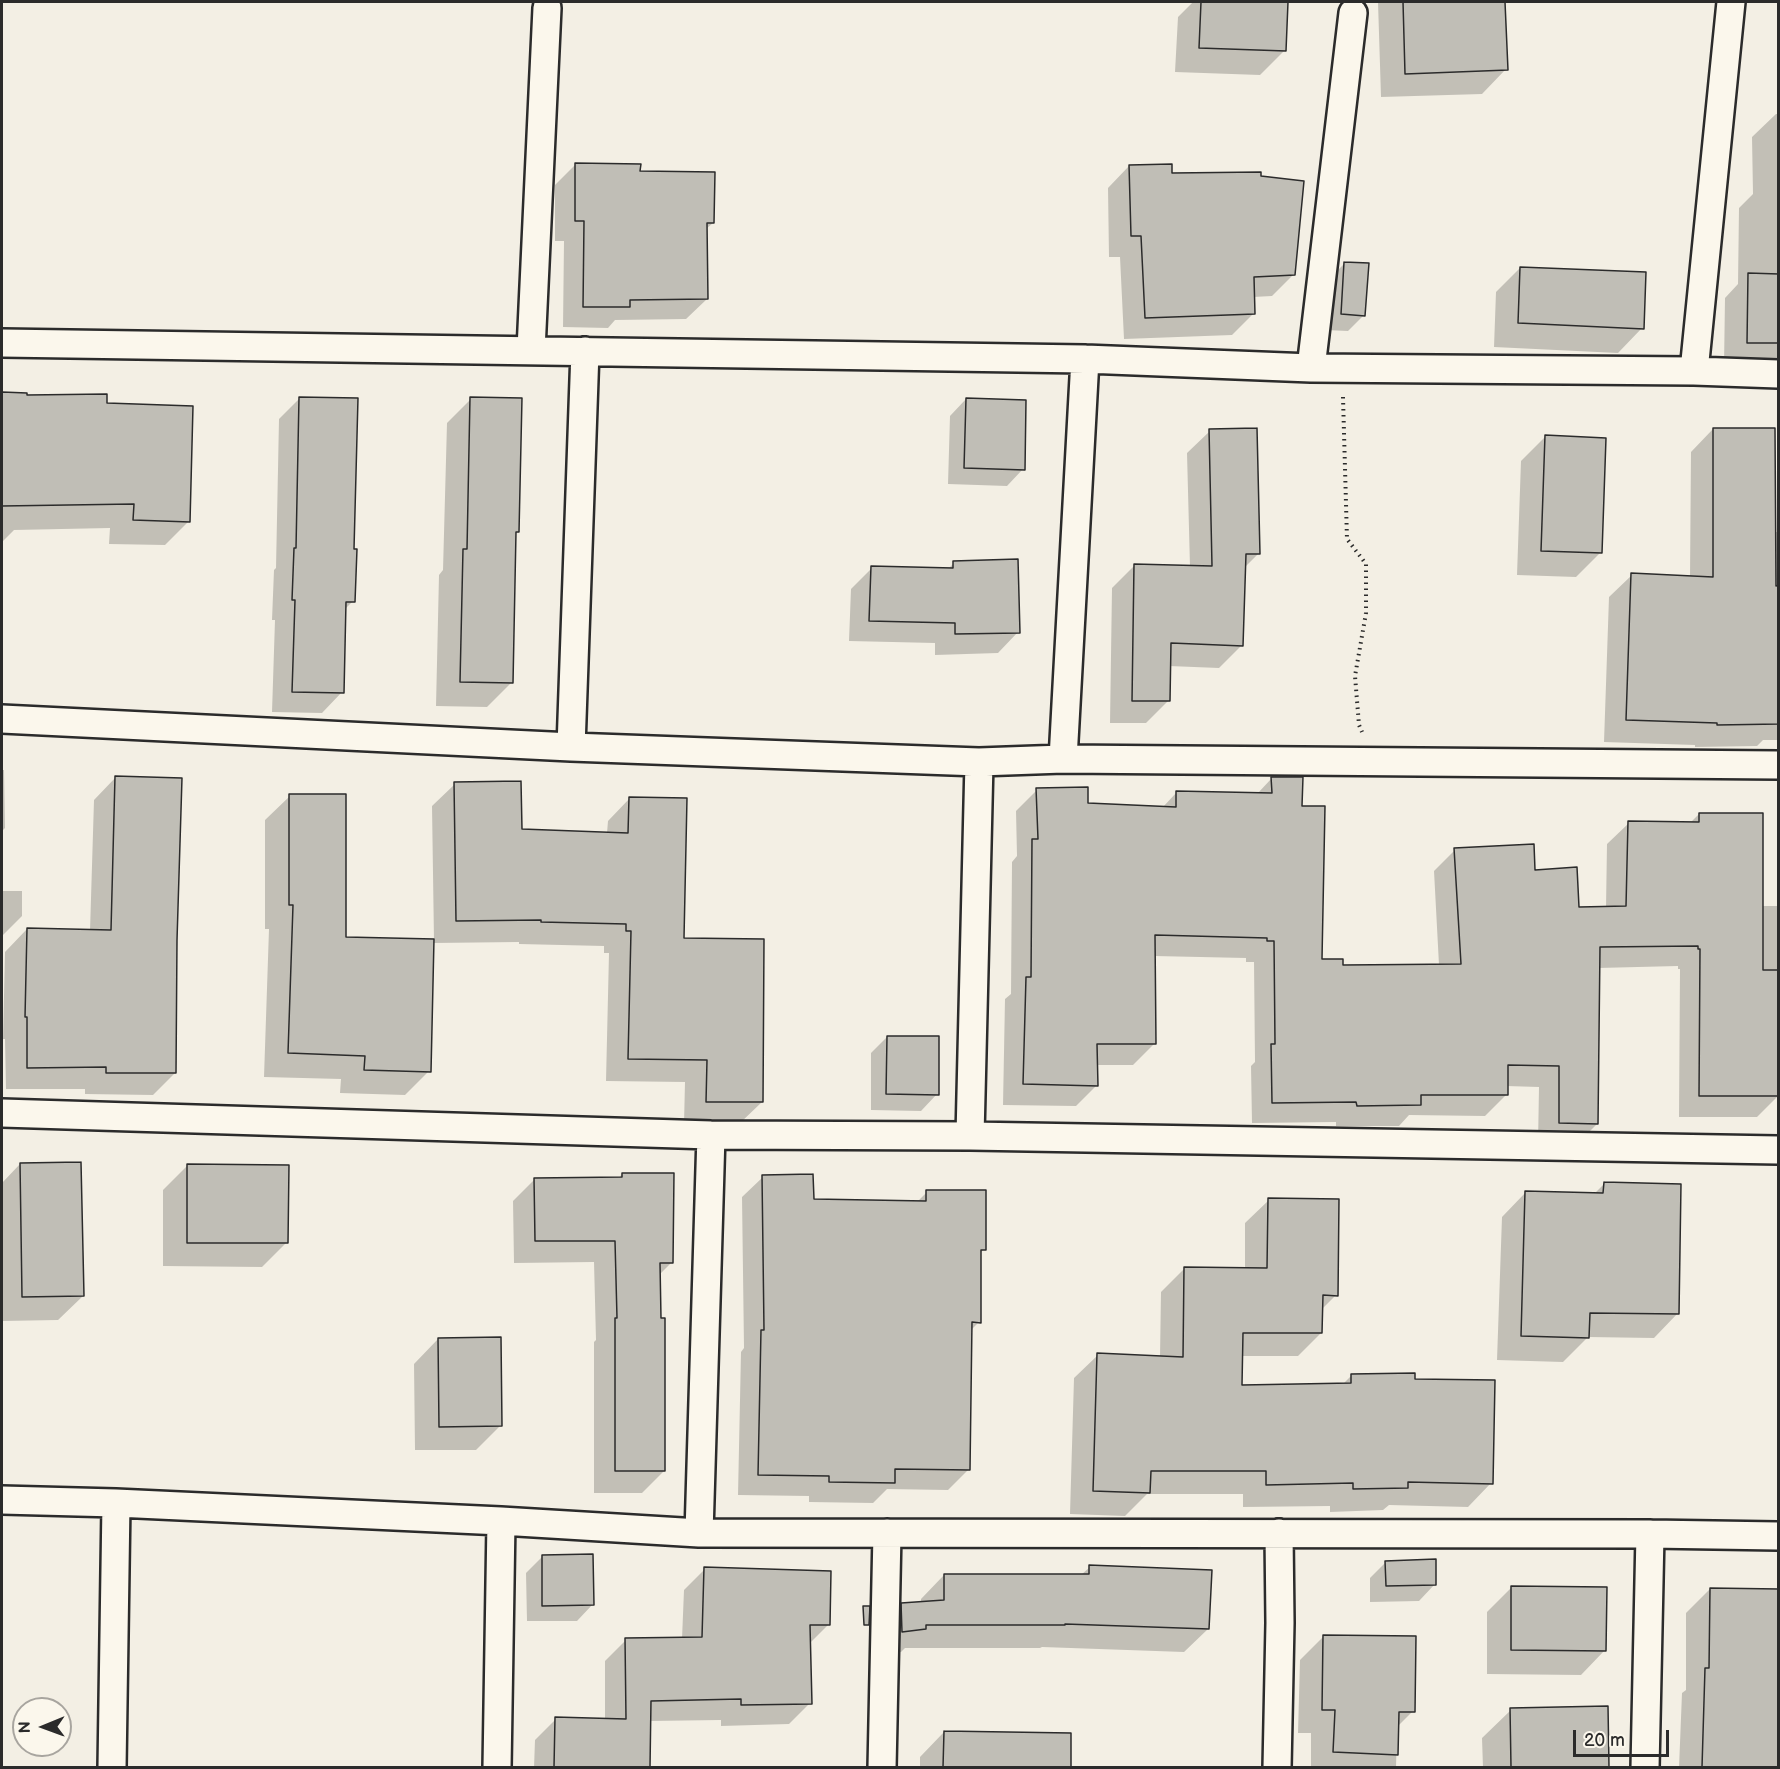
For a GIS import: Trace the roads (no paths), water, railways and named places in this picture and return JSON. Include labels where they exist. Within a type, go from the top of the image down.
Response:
[{"type":"street","points":[[1694,372],[1731,2]]},
{"type":"street","points":[[531,350],[547,8]]},
{"type":"street","points":[[1311,368],[1353,13]]},
{"type":"street","points":[[2,343],[1085,359],[1311,368],[1779,374]]},
{"type":"street","points":[[571,747],[585,351]]},
{"type":"street","points":[[1064,759],[1085,359]]},
{"type":"street","points":[[2,719],[571,747],[979,762],[1064,759],[1779,765]]},
{"type":"street","points":[[970,1136],[979,762]]},
{"type":"street","points":[[2,1113],[711,1135],[970,1136],[1779,1150]]},
{"type":"street","points":[[699,1533],[711,1135]]},
{"type":"street","points":[[2,1500],[501,1521],[699,1533],[1779,1536]]},
{"type":"street","points":[[112,1767],[116,1503]]},
{"type":"street","points":[[497,1767],[501,1521]]},
{"type":"street","points":[[882,1767],[887,1533]]},
{"type":"street","points":[[1276,1767],[1280,1623],[1279,1533]]},
{"type":"street","points":[[1645,1767],[1650,1534]]}]
